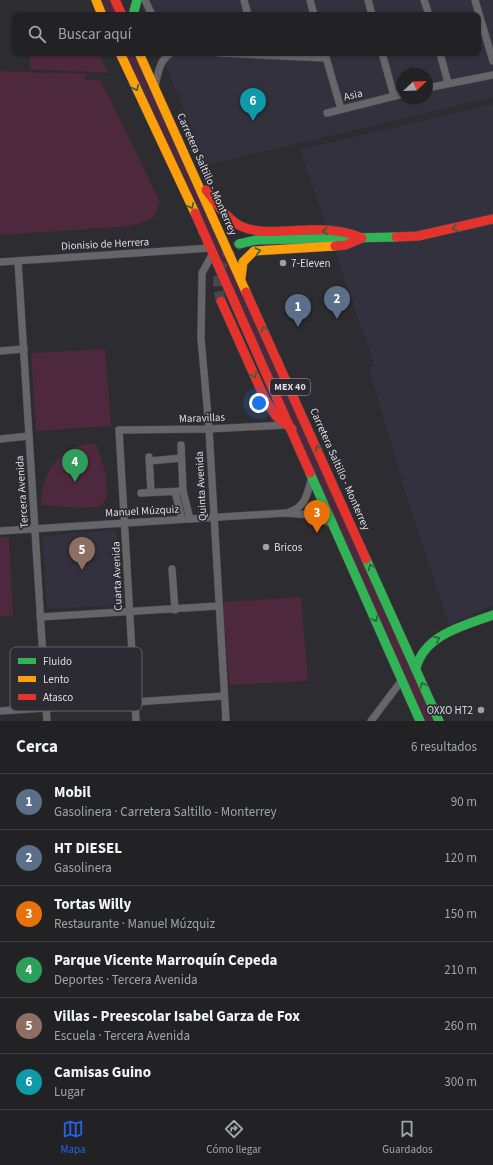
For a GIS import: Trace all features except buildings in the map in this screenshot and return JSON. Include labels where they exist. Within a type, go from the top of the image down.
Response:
[{"type":"main road","points":[[96,0],[101,12]]},
{"type":"main road","points":[[115,0],[121,12]]},
{"type":"main road","points":[[134,12],[137,0]]},
{"type":"main road","name":"MEX 40","points":[[121,56],[212,250],[288,427],[312,477],[420,721]]},
{"type":"main road","name":"Carretera Saltillo - Monterrey","points":[[140,56],[201,185],[439,721]]},
{"type":"main road","points":[[201,185],[227,216],[244,228],[258,230],[340,231],[349,232],[362,238]]},
{"type":"main road","points":[[239,244],[256,240],[418,236],[493,219]]},
{"type":"main road","points":[[242,280],[241,270],[243,262],[249,253],[254,251],[346,245],[362,238]]},
{"type":"main road","points":[[221,301],[265,399],[272,411],[288,427]]},
{"type":"main road","points":[[416,668],[419,655],[426,645],[445,635],[493,615]]},
{"type":"street","points":[[145,0],[151,12]]},
{"type":"street","points":[[244,0],[247,12]]},
{"type":"street","points":[[310,0],[313,12]]},
{"type":"street","points":[[368,0],[371,12]]},
{"type":"street","points":[[424,0],[428,12]]},
{"type":"street","points":[[475,0],[479,12]]},
{"type":"street","points":[[481,20],[493,61]]},
{"type":"street","points":[[155,87],[160,66],[166,56]]},
{"type":"street","name":"Asia","points":[[325,56],[341,109],[397,95]]},
{"type":"street","points":[[383,56],[394,96]]},
{"type":"street","points":[[441,56],[448,83]]},
{"type":"street","points":[[433,87],[493,75]]},
{"type":"street","points":[[327,113],[341,109]]},
{"type":"street","name":"Dionisio de Herrera","points":[[0,262],[212,250]]},
{"type":"street","name":"Quinta Avenida","points":[[212,250],[202,273],[202,338],[209,429],[218,606],[226,721]]},
{"type":"street","name":"Tercera Avenida","points":[[18,261],[36,528],[42,647]]},
{"type":"street","points":[[0,351],[24,349]]},
{"type":"street","name":"Maravillas","points":[[119,430],[288,427]]},
{"type":"street","name":"Cuarta Avenida","points":[[119,430],[126,523],[131,647]]},
{"type":"street","points":[[0,439],[29,436]]},
{"type":"street","points":[[180,445],[183,491],[190,519]]},
{"type":"street","points":[[151,491],[150,459],[181,458]]},
{"type":"street","name":"Manuel Múzquiz","points":[[285,513],[298,509],[303,504],[312,477]]},
{"type":"street","points":[[141,493],[151,491],[183,491]]},
{"type":"street","points":[[175,492],[182,519]]},
{"type":"street","name":"Manuel Múzquiz","points":[[0,531],[285,513],[312,515],[333,524]]},
{"type":"street","points":[[172,569],[175,610]]},
{"type":"street","points":[[40,617],[129,613],[218,606]]},
{"type":"street","points":[[371,721],[402,680]]},
{"type":"street","points":[[142,701],[224,696]]},
{"type":"street","points":[[0,711],[10,710]]},
{"type":"street","name":"Tercera Avenida","points":[[46,711],[47,721]]},
{"type":"street","name":"Cuarta Avenida","points":[[135,711],[136,721]]},
{"type":"shaded area","points":[[101,0],[110,0],[116,12],[107,12]]},
{"type":"shaded area","points":[[140,0],[493,0],[493,97],[206,165],[162,56],[481,56],[481,12],[145,12]]},
{"type":"shaded area","points":[[30,56],[100,56],[108,73],[30,69]]},
{"type":"shaded area","points":[[126,56],[136,56],[434,721],[425,721]]},
{"type":"shaded area","points":[[0,71],[89,74],[85,76],[85,79],[101,81],[160,202],[153,218],[131,226],[0,235]]},
{"type":"shaded area","points":[[493,104],[493,605],[449,625],[409,504],[369,368],[374,366],[373,360],[300,150]]},
{"type":"shaded area","points":[[105,349],[111,426],[36,431],[31,353]]},
{"type":"shaded area","points":[[96,443],[106,475],[107,498],[99,507],[80,508],[41,505],[45,481],[55,462],[72,449],[83,445]]},
{"type":"shaded area","points":[[116,530],[121,605],[47,609],[42,536]]},
{"type":"shaded area","points":[[0,537],[9,537],[13,616],[0,616]]},
{"type":"shaded area","points":[[301,597],[308,681],[229,685],[223,602]]},
{"type":"tunnel","points":[[221,301],[218,284],[220,269],[227,256],[239,244]]},
{"type":"traffic: fast","points":[[134,12],[137,0]]},
{"type":"traffic: fast","points":[[239,244],[256,240],[396,237]]},
{"type":"traffic: fast","points":[[310,473],[420,721]]},
{"type":"traffic: fast","points":[[366,559],[439,721]]},
{"type":"traffic: fast","points":[[416,668],[421,656],[437,639],[458,628],[493,615]]},
{"type":"traffic: slow","points":[[96,0],[101,12]]},
{"type":"traffic: slow","points":[[121,56],[195,213]]},
{"type":"traffic: slow","points":[[140,56],[246,292]]},
{"type":"traffic: slow","points":[[241,278],[243,262],[254,251],[335,246]]},
{"type":"traffic: jam","points":[[115,0],[121,12]]},
{"type":"traffic: jam","points":[[206,190],[232,221],[245,228],[271,232],[328,230],[348,233],[362,238],[346,245],[335,246]]},
{"type":"traffic: jam","points":[[195,213],[310,473]]},
{"type":"traffic: jam","points":[[396,237],[418,236],[493,219]]},
{"type":"traffic: jam","points":[[246,292],[366,559]]},
{"type":"traffic: jam","points":[[221,301],[265,399],[276,416],[292,429]]},
{"type":"place","name":"Camisas Guino","points":[[253,121]]},
{"type":"place","name":"7-Eleven","points":[[283,263]]},
{"type":"place","name":"HT DIESEL","points":[[337,319]]},
{"type":"place","name":"Mobil","points":[[298,327]]},
{"type":"place","name":"Parque Vicente Marroquín Cepeda","points":[[75,482]]},
{"type":"place","name":"Tortas Willy","points":[[317,533]]},
{"type":"place","name":"Bricos","points":[[266,547]]},
{"type":"place","name":"Villas - Preescolar Isabel Garza de Fox","points":[[82,570]]},
{"type":"place","name":"OXXO HT2","points":[[481,710]]}]
